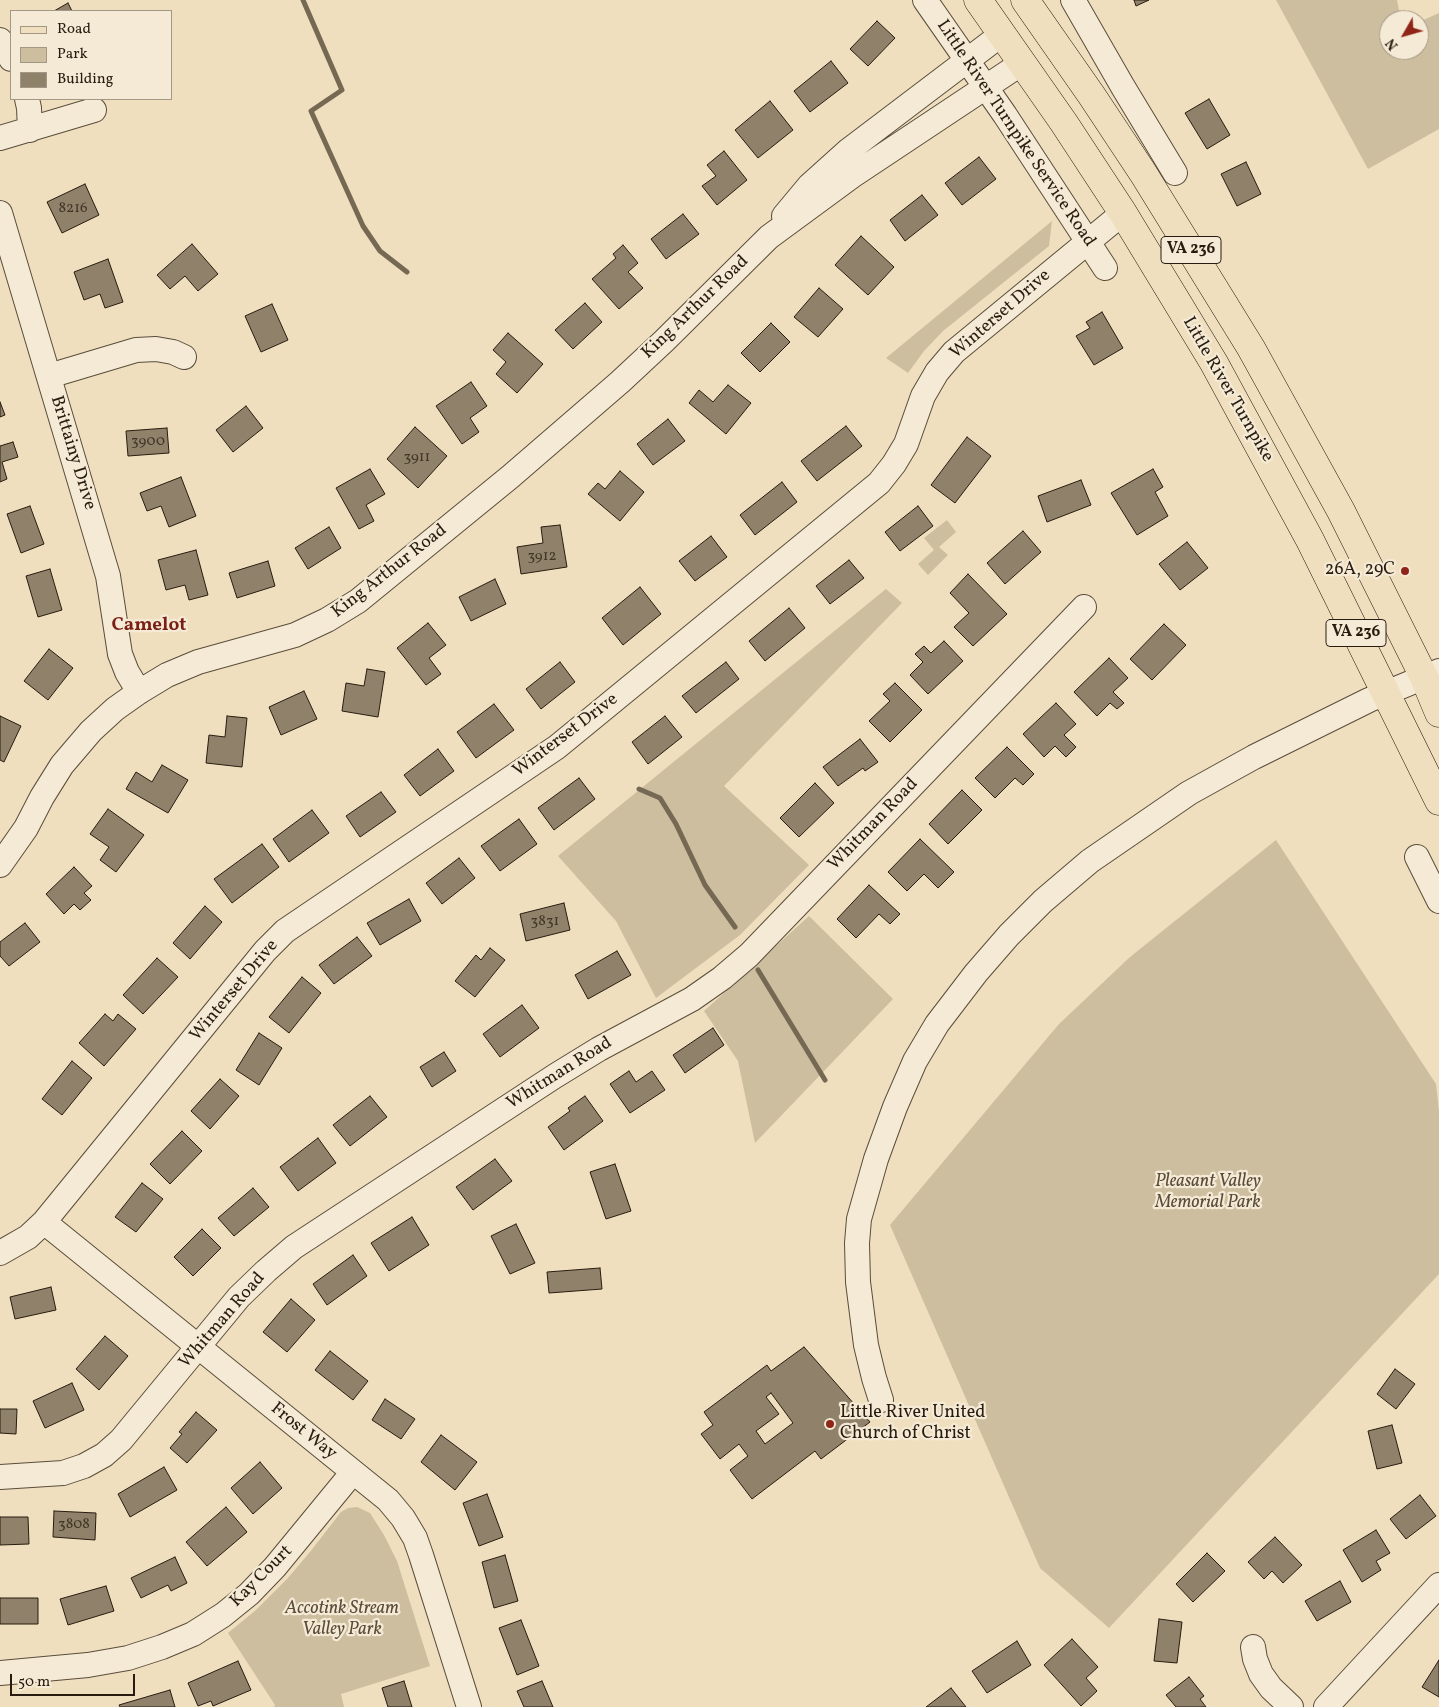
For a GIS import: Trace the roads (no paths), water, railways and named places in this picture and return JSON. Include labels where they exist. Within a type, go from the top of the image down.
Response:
[{"type":"main road","name":"Little River Turnpike","points":[[978,0],[1122,213],[1209,355],[1310,540],[1439,801]]},
{"type":"main road","name":"VA 236","points":[[1025,0],[1143,173],[1251,348],[1431,674],[1439,712]]},
{"type":"street","name":"Little River Turnpike Service Road","points":[[925,0],[986,87],[1105,268]]},
{"type":"street","points":[[1073,0],[1122,87],[1175,172]]},
{"type":"street","name":"King Arthur Road","points":[[769,237],[794,202],[823,171],[1002,34]]},
{"type":"street","points":[[0,40],[10,57]]},
{"type":"street","name":"King Arthur Road","points":[[0,865],[26,828],[62,765],[91,731],[115,709],[167,675],[198,662],[263,646],[295,635],[327,620],[358,601],[510,476],[620,382],[769,237],[852,176],[1022,63]]},
{"type":"street","points":[[27,100],[30,130]]},
{"type":"street","points":[[0,138],[94,110]]},
{"type":"street","name":"Brittainy Drive","points":[[0,213],[108,576],[120,654],[127,672],[139,692]]},
{"type":"street","name":"Winterset Drive","points":[[0,1253],[28,1238],[44,1222],[265,952],[285,931],[557,746],[879,483],[894,464],[906,444],[923,396],[937,372],[954,352],[1122,213]]},
{"type":"street","points":[[49,376],[136,350],[156,349],[184,356]]},
{"type":"street","name":"Whitman Road","points":[[0,1477],[63,1473],[84,1466],[104,1455],[121,1440],[239,1297],[294,1248],[554,1076],[599,1049],[692,999],[722,978],[749,955],[1084,607]]},
{"type":"street","points":[[881,1400],[866,1345],[858,1282],[857,1243],[859,1220],[869,1179],[895,1107],[915,1060],[937,1024],[976,973],[1009,935],[1042,902],[1090,861],[1115,843],[1197,788],[1254,757],[1385,692],[1431,674]]},
{"type":"street","points":[[1418,857],[1439,902]]},
{"type":"street","name":"Frost Way","points":[[44,1222],[388,1500],[403,1518],[415,1538],[469,1707]]},
{"type":"street","name":"Kay Court","points":[[0,1674],[88,1665],[128,1658],[193,1634],[223,1615],[249,1594],[275,1567],[353,1472]]},
{"type":"street","points":[[1326,1707],[1439,1585]]},
{"type":"street","points":[[1253,1646],[1261,1674],[1271,1688],[1291,1707]]},
{"type":"waterway","points":[[303,0],[342,90],[311,111],[363,226],[380,251],[407,272]]},
{"type":"waterway","points":[[639,789],[660,798],[676,824],[705,885],[735,927]]},
{"type":"waterway","points":[[758,970],[825,1080]]},
{"type":"place","name":"26A, 29C","points":[[1405,571]]},
{"type":"place","name":"Little River United Church of Christ","points":[[830,1424]]},
{"type":"district","name":"Camelot","points":[[149,627]]},
{"type":"park label","name":"Pleasant Valley Memorial Park","points":[[1208,1193]]},
{"type":"park label","name":"Accotink Stream Valley Park","points":[[342,1620]]}]
